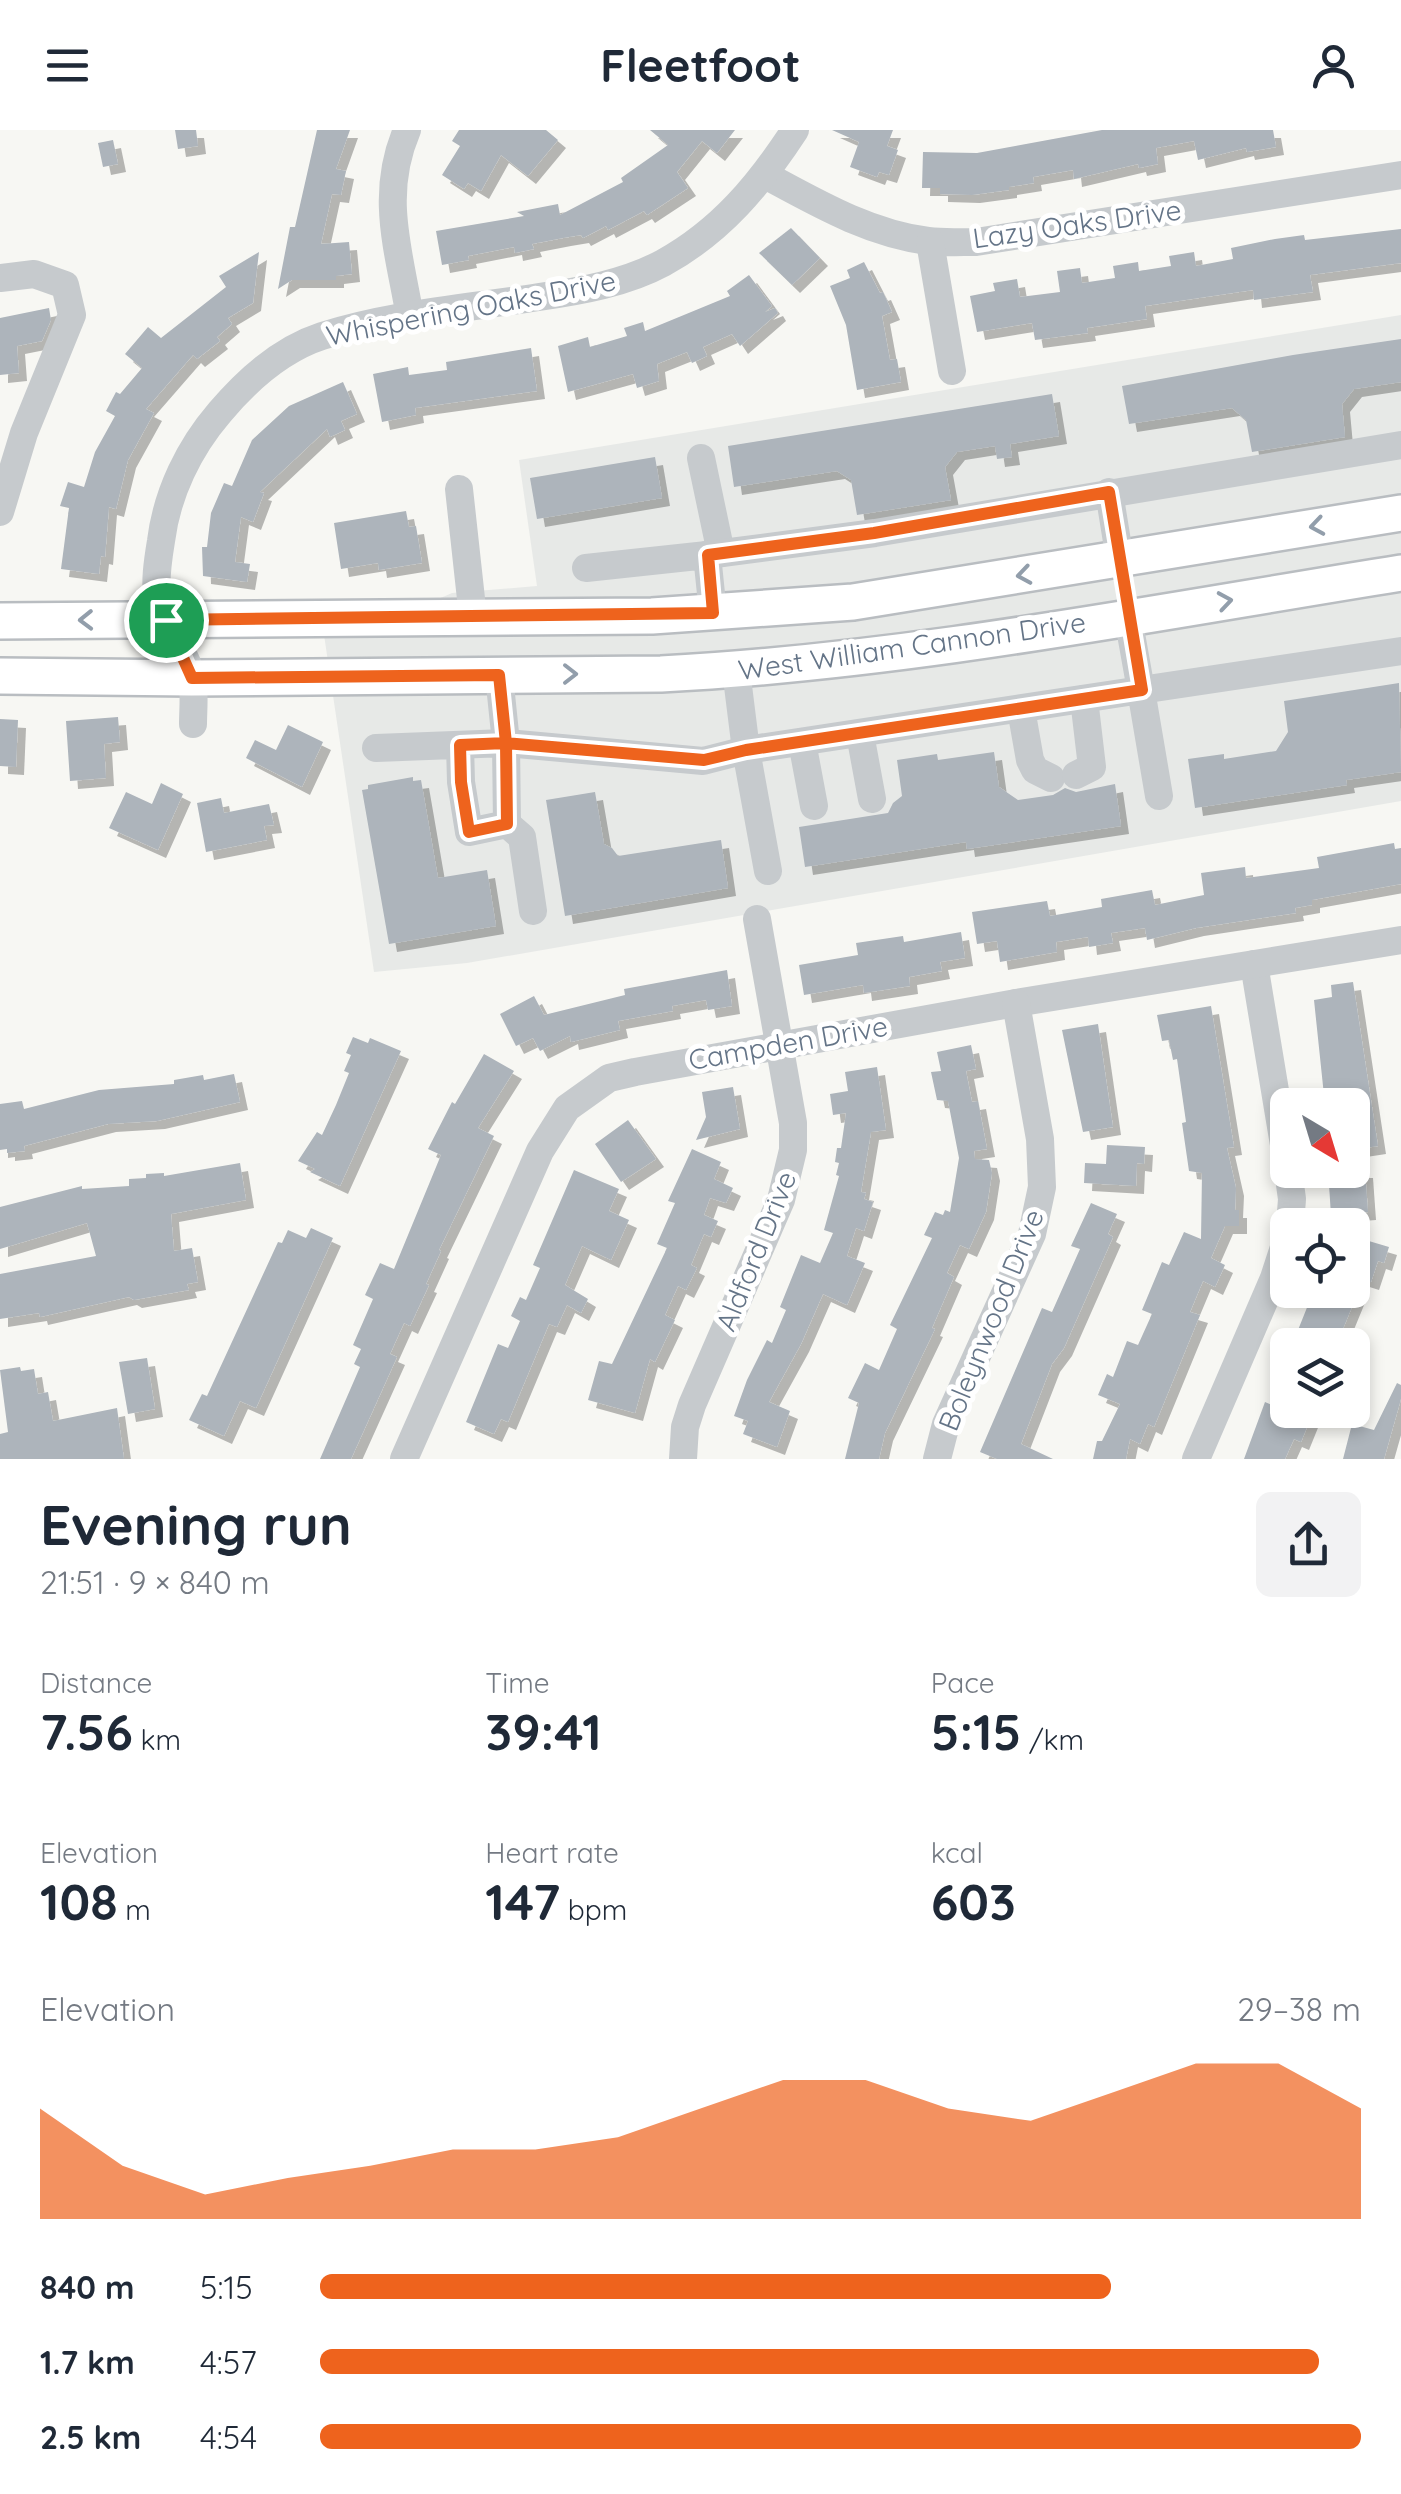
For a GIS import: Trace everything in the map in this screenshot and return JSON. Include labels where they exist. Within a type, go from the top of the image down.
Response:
[{"type":"main road","name":"West William Cannon Drive","points":[[2,618],[166,620],[713,613],[854,602],[1401,512]]},
{"type":"main road","points":[[1120,560],[1128,617]]},
{"type":"main road","name":"West William Cannon Drive","points":[[0,676],[192,678],[736,670],[845,660],[1401,573]]},
{"type":"street","points":[[407,130],[391,183],[410,317]]},
{"type":"street","name":"Whispering Oaks Drive","points":[[192,678],[158,600],[163,528],[190,453],[234,394],[280,358],[320,336],[410,317],[562,294],[614,282],[661,264],[733,213],[795,130]]},
{"type":"street","name":"Lazy Oaks Drive","points":[[765,175],[843,217],[930,242],[976,242],[1401,175]]},
{"type":"street","points":[[930,242],[952,371]]},
{"type":"street","points":[[0,278],[34,274],[65,285],[72,316],[24,433],[0,512]]},
{"type":"street","points":[[586,568],[874,533],[1401,445]]},
{"type":"street","points":[[700,458],[714,554],[713,613]]},
{"type":"street","points":[[459,489],[474,617]]},
{"type":"street","points":[[1109,492],[1120,560]]},
{"type":"street","points":[[1128,617],[1159,796]]},
{"type":"street","points":[[376,748],[506,743],[704,760],[746,750],[1401,651]]},
{"type":"street","points":[[736,670],[768,871]]},
{"type":"street","points":[[499,675],[506,743],[507,824],[522,837],[533,910]]},
{"type":"street","points":[[192,678],[193,724]]},
{"type":"street","points":[[1021,709],[1030,760],[1036,770],[1064,777],[1092,767],[1084,700]]},
{"type":"street","points":[[860,734],[872,799]]},
{"type":"street","points":[[802,742],[814,806]]},
{"type":"street","points":[[460,745],[469,832],[507,824]]},
{"type":"street","name":"Aldford Drive","points":[[683,1459],[685,1427],[692,1405],[790,1174],[793,1123],[757,919]]},
{"type":"street","name":"Campden Drive","points":[[404,1459],[554,1126],[567,1108],[609,1078],[778,1044],[1401,940]]},
{"type":"street","points":[[1254,964],[1274,1088]]},
{"type":"street","name":"Boleynwood Drive","points":[[937,1459],[946,1424],[1032,1234],[1042,1187],[1040,1139],[1016,1003]]},
{"type":"street","points":[[1196,1459],[1270,1287]]},
{"type":"shaded area","points":[[1401,315],[1401,801],[467,963],[374,972],[319,601],[436,600],[452,593],[537,586],[519,460]]},
{"type":"building","points":[[175,130],[196,130],[198,146],[178,149]]},
{"type":"building","points":[[317,130],[350,130],[336,169],[346,171],[341,195],[332,194],[321,244],[349,242],[352,274],[336,276],[336,280],[292,280],[278,289],[290,227],[295,227]]},
{"type":"building","points":[[459,130],[546,130],[558,140],[528,176],[501,155],[481,191],[468,183],[464,189],[442,175],[460,146],[452,141]]},
{"type":"building","points":[[650,130],[735,130],[717,153],[702,141],[677,172],[688,188],[647,215],[644,211],[583,238],[581,235],[532,244],[534,249],[515,253],[514,247],[442,265],[436,231],[524,216],[517,212],[558,204],[560,215],[623,182],[621,178],[668,145]]},
{"type":"building","points":[[832,130],[893,130],[887,146],[898,150],[889,175],[879,172],[877,177],[850,167],[859,142]]},
{"type":"building","points":[[1102,130],[1273,130],[1276,147],[1247,152],[1246,148],[1198,160],[1194,141],[1156,148],[1158,164],[1139,168],[1138,164],[1074,179],[1073,170],[1033,177],[1034,183],[1009,190],[972,195],[940,194],[940,188],[922,188],[923,152],[977,153]]},
{"type":"building","points":[[113,140],[118,164],[103,167],[98,143]]},
{"type":"building","points":[[791,228],[820,258],[792,285],[759,253]]},
{"type":"building","points":[[1401,229],[1401,263],[1310,275],[1313,292],[1254,300],[1253,290],[1145,306],[1147,319],[1035,340],[1032,323],[977,332],[970,296],[995,291],[993,283],[1017,279],[1020,297],[1060,292],[1057,271],[1080,268],[1082,283],[1115,278],[1113,266],[1138,262],[1139,271],[1171,266],[1169,256],[1194,252],[1196,266],[1233,259],[1231,248],[1275,239],[1304,235],[1305,240]]},
{"type":"building","points":[[259,252],[253,303],[228,318],[232,324],[217,337],[220,341],[197,359],[193,355],[146,409],[154,413],[128,460],[116,509],[109,507],[105,557],[101,556],[99,574],[61,569],[69,508],[60,506],[68,482],[84,487],[95,452],[115,416],[106,411],[116,392],[120,394],[142,368],[125,354],[148,327],[161,338],[226,287],[219,276]]},
{"type":"building","points":[[864,262],[892,312],[882,316],[890,360],[897,359],[901,382],[857,390],[846,325],[830,286],[850,278],[847,270]]},
{"type":"building","points":[[749,275],[772,306],[765,312],[775,308],[778,313],[740,346],[732,334],[703,347],[707,356],[692,363],[687,352],[657,364],[659,381],[637,388],[633,374],[568,392],[558,346],[588,337],[590,347],[627,336],[624,328],[643,322],[645,331],[730,296],[727,291]]},
{"type":"building","points":[[49,308],[51,320],[42,341],[17,346],[19,373],[0,375],[0,318]]},
{"type":"building","points":[[1401,339],[1401,382],[1354,389],[1342,404],[1345,437],[1252,452],[1246,420],[1232,408],[1129,424],[1122,386]]},
{"type":"building","points":[[531,348],[537,391],[415,408],[416,415],[382,422],[373,374],[408,367],[409,375],[447,370],[446,362]]},
{"type":"building","points":[[343,382],[357,414],[341,421],[345,430],[330,437],[327,429],[260,492],[264,493],[253,522],[241,517],[235,562],[250,564],[247,582],[203,576],[202,547],[207,547],[211,513],[224,483],[232,486],[252,440],[289,406]]},
{"type":"building","points":[[1052,394],[1059,436],[1010,444],[1012,457],[997,459],[995,446],[957,452],[945,467],[951,500],[857,515],[851,480],[837,471],[734,487],[728,446]]},
{"type":"building","points":[[655,457],[662,498],[537,519],[530,478]]},
{"type":"building","points":[[406,511],[409,527],[416,526],[422,563],[379,570],[378,563],[341,569],[334,523]]},
{"type":"building","points":[[1399,683],[1401,772],[1346,780],[1347,785],[1195,808],[1188,759],[1224,754],[1224,759],[1276,751],[1288,732],[1284,701]]},
{"type":"building","points":[[118,717],[120,742],[104,744],[106,778],[70,781],[66,721]]},
{"type":"building","points":[[0,719],[18,720],[16,767],[0,766]]},
{"type":"building","points":[[288,725],[323,742],[302,787],[246,758],[255,740],[276,750]]},
{"type":"building","points":[[994,752],[999,787],[1018,800],[1053,795],[1065,788],[1076,792],[1115,784],[1121,826],[967,849],[966,842],[805,867],[799,827],[888,813],[902,796],[897,760],[937,754],[938,760]]},
{"type":"building","points":[[413,777],[413,781],[421,780],[438,878],[487,870],[496,926],[389,944],[362,790],[368,789],[368,785]]},
{"type":"building","points":[[161,783],[183,794],[158,850],[109,828],[126,792],[152,804]]},
{"type":"building","points":[[595,792],[604,844],[618,856],[721,840],[728,888],[565,916],[546,800]]},
{"type":"building","points":[[221,798],[224,813],[269,804],[274,825],[264,826],[267,840],[206,852],[197,803]]},
{"type":"building","points":[[1394,843],[1395,849],[1401,848],[1401,884],[1312,900],[1312,905],[1295,908],[1296,913],[1196,928],[1147,940],[1145,928],[1111,933],[1113,943],[1089,947],[1088,937],[1056,942],[1057,952],[1000,962],[997,941],[977,944],[972,912],[1047,901],[1050,916],[1102,907],[1101,899],[1152,890],[1155,905],[1204,895],[1201,873],[1245,867],[1246,878],[1319,868],[1317,857]]},
{"type":"building","points":[[961,932],[965,958],[940,962],[942,971],[909,977],[910,986],[864,993],[863,985],[804,995],[799,965],[858,955],[856,943],[903,936],[904,942]]},
{"type":"building","points":[[727,970],[732,1006],[708,1010],[706,1000],[672,1006],[673,1011],[618,1021],[620,1030],[571,1042],[570,1036],[540,1051],[533,1038],[516,1046],[500,1014],[534,996],[544,1015],[625,995],[624,989]]},
{"type":"building","points":[[1353,982],[1369,1088],[1323,1088],[1314,1000],[1332,997],[1331,985]]},
{"type":"building","points":[[1211,1006],[1234,1147],[1227,1148],[1239,1226],[1225,1226],[1211,1258],[1225,1265],[1215,1287],[1203,1281],[1190,1312],[1200,1315],[1154,1427],[1148,1424],[1140,1444],[1130,1439],[1126,1459],[1093,1459],[1097,1441],[1102,1441],[1120,1404],[1098,1395],[1107,1374],[1113,1377],[1127,1341],[1138,1345],[1152,1314],[1142,1310],[1162,1262],[1169,1265],[1184,1232],[1201,1239],[1202,1173],[1189,1171],[1177,1059],[1173,1060],[1169,1040],[1162,1041],[1157,1015]]},
{"type":"building","points":[[1098,1024],[1113,1127],[1083,1132],[1062,1030]]},
{"type":"building","points":[[353,1037],[368,1043],[370,1038],[401,1051],[340,1186],[310,1172],[315,1169],[298,1161],[317,1132],[322,1135],[336,1105],[349,1073],[344,1071],[351,1055],[346,1053]]},
{"type":"building","points":[[971,1045],[976,1069],[966,1071],[972,1102],[978,1101],[987,1149],[974,1151],[975,1159],[989,1160],[992,1173],[986,1212],[969,1249],[960,1245],[947,1273],[954,1277],[932,1328],[935,1329],[885,1433],[879,1459],[845,1459],[859,1403],[848,1398],[865,1363],[879,1370],[897,1329],[890,1325],[932,1238],[924,1235],[935,1212],[950,1212],[959,1158],[948,1101],[937,1100],[931,1072],[941,1071],[937,1052]]},
{"type":"building","points":[[484,1054],[514,1071],[478,1128],[494,1136],[439,1250],[426,1284],[429,1285],[410,1326],[404,1323],[390,1354],[397,1357],[351,1459],[320,1459],[360,1367],[354,1364],[361,1349],[353,1345],[373,1299],[365,1295],[380,1263],[394,1269],[441,1155],[428,1149],[452,1102],[455,1104]]},
{"type":"building","points":[[877,1067],[886,1130],[871,1132],[861,1192],[866,1193],[864,1199],[873,1202],[864,1231],[856,1228],[847,1256],[865,1263],[847,1305],[823,1294],[769,1402],[790,1411],[777,1447],[743,1434],[748,1421],[734,1416],[747,1380],[767,1340],[772,1343],[786,1310],[780,1307],[801,1255],[820,1263],[833,1233],[824,1230],[839,1176],[839,1163],[835,1162],[846,1113],[833,1115],[830,1094],[848,1091],[845,1072]]},
{"type":"building","points":[[234,1074],[240,1102],[157,1121],[108,1124],[24,1146],[25,1151],[0,1150],[0,1104],[22,1101],[24,1109],[99,1090]]},
{"type":"building","points":[[733,1087],[740,1129],[696,1140],[706,1117],[702,1092]]},
{"type":"building","points":[[1370,1094],[1378,1146],[1370,1147]]},
{"type":"building","points":[[628,1120],[656,1159],[621,1182],[595,1144]]},
{"type":"building","points":[[1107,1145],[1145,1147],[1144,1164],[1137,1163],[1136,1186],[1084,1183],[1085,1163],[1106,1164]]},
{"type":"building","points":[[692,1149],[721,1162],[714,1179],[733,1188],[726,1203],[710,1198],[704,1215],[718,1221],[711,1237],[704,1234],[691,1265],[697,1268],[686,1290],[678,1286],[665,1315],[675,1320],[655,1362],[650,1359],[635,1413],[588,1400],[599,1361],[612,1364],[667,1248],[657,1244],[675,1203],[668,1201]]},
{"type":"building","points":[[240,1163],[246,1200],[171,1214],[174,1251],[192,1248],[198,1282],[187,1284],[189,1290],[134,1300],[129,1297],[40,1317],[39,1313],[0,1319],[0,1274],[96,1256],[87,1223],[0,1249],[0,1207],[82,1186],[129,1186],[129,1179],[146,1178],[146,1174],[164,1176]]},
{"type":"building","points":[[574,1170],[619,1189],[609,1211],[629,1220],[611,1260],[582,1246],[565,1285],[588,1299],[581,1313],[567,1305],[557,1327],[549,1324],[508,1422],[501,1419],[494,1434],[466,1422],[498,1344],[508,1348],[520,1321],[511,1316],[520,1297],[526,1300],[540,1268],[533,1265]]},
{"type":"building","points":[[1329,1188],[1366,1188],[1368,1208],[1331,1208]]},
{"type":"building","points":[[1091,1203],[1117,1214],[1108,1234],[1113,1237],[1064,1348],[1052,1364],[1021,1444],[1053,1459],[997,1459],[980,1452],[1042,1308],[1052,1312],[1080,1249],[1071,1246]]},
{"type":"building","points":[[311,1228],[333,1238],[256,1408],[240,1401],[224,1436],[189,1420],[202,1394],[207,1396],[278,1242],[282,1243],[288,1230],[306,1238]]},
{"type":"building","points":[[1370,1241],[1389,1247],[1384,1263],[1378,1261],[1371,1282]]},
{"type":"building","points":[[1307,1308],[1352,1308],[1343,1328],[1299,1328]]},
{"type":"building","points":[[147,1358],[155,1409],[128,1414],[119,1362]]},
{"type":"building","points":[[20,1367],[21,1371],[34,1369],[38,1394],[48,1392],[53,1421],[117,1408],[124,1459],[0,1459],[0,1434],[8,1432],[0,1370]]},
{"type":"building","points":[[1397,1383],[1401,1385],[1401,1399],[1384,1459],[1343,1459],[1351,1428],[1374,1430]]},
{"type":"building","points":[[1265,1402],[1270,1404],[1270,1428],[1307,1428],[1301,1442],[1294,1439],[1285,1459],[1244,1459]]},
{"type":"route","points":[[166,620],[192,678],[499,675],[506,743],[507,824],[469,832],[460,745],[506,743],[704,760],[746,750],[1142,690],[1109,492],[874,533],[708,555],[713,613],[166,620]]}]
